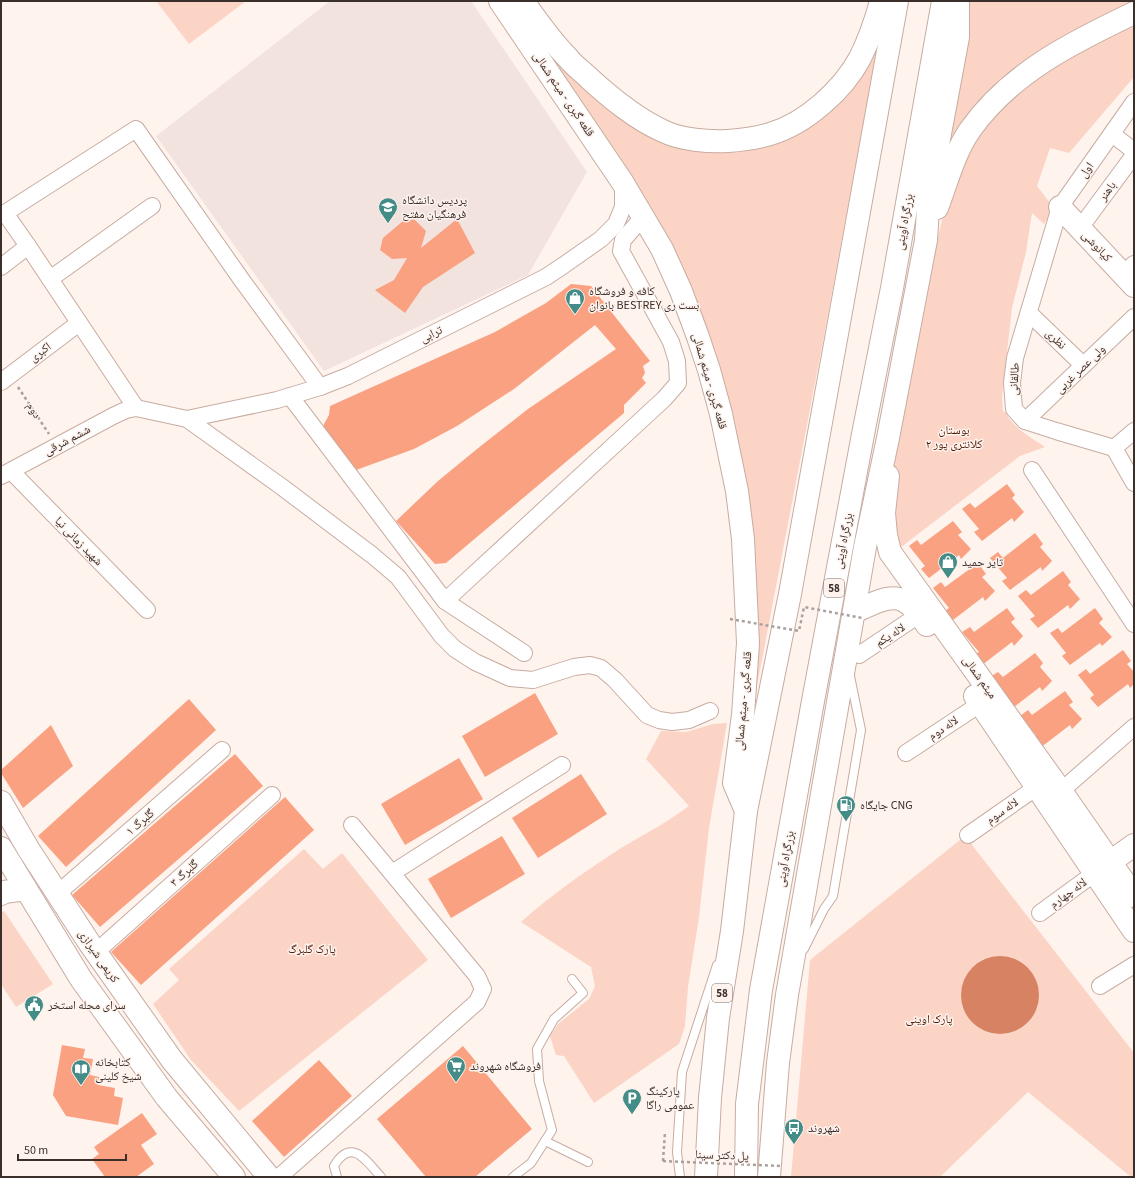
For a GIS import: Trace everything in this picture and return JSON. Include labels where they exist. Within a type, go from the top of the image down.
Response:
[{"type":"main road","name":"قلعه گبری - میثم شمالی","points":[[500,1],[634,116],[664,132],[696,140],[720,141],[742,140],[771,134],[801,120],[823,104],[845,81],[860,58],[876,19],[881,1]]},
{"type":"main road","name":"قلعه گبری - میثم شمالی","points":[[523,1],[532,30],[662,248],[681,291],[698,337],[721,414],[737,491],[743,539],[748,643],[743,715],[734,783],[746,811]]},
{"type":"main road","name":"58","points":[[706,1177],[710,1098],[718,1018],[732,931],[746,811],[790,594],[896,1]]},
{"type":"main road","name":"بزرگراه آوینی","points":[[746,1177],[747,1104],[761,990],[816,685],[892,288],[943,1]]},
{"type":"main road","points":[[775,1171],[778,1063],[787,995],[801,913],[853,657],[865,547],[888,438],[926,240],[929,193],[958,37],[958,1]]},
{"type":"main road","points":[[926,240],[955,157],[970,130],[999,97],[1028,71],[1066,46],[1134,13]]},
{"type":"main road","name":"کیانوشی","points":[[1060,206],[1080,228],[1130,275]]},
{"type":"main road","name":"میثم شمالی","points":[[888,438],[888,481],[884,513],[886,535],[890,552],[1061,791],[1103,868],[1134,930]]},
{"type":"main road","name":"میثم شمالی","points":[[858,615],[875,602],[887,599],[901,598],[912,605],[920,614],[1037,787],[1103,868],[1134,896]]},
{"type":"main road","name":"کریمی شیرازی","points":[[1,802],[57,894],[172,1060],[269,1177]]},
{"type":"main road","points":[[1103,868],[1134,845]]},
{"type":"main road","points":[[3,858],[26,889],[81,979],[167,1098],[234,1177]]},
{"type":"main road","points":[[1,894],[4,892],[26,889]]},
{"type":"main road","points":[[194,1129],[215,1111]]},
{"type":"street","points":[[1134,102],[1112,134],[1134,151]]},
{"type":"street","points":[[320,387],[241,279],[136,129],[5,213],[136,408],[187,419],[282,487],[372,555],[398,577],[441,635],[455,649],[475,662],[510,678],[533,680],[574,667],[590,665],[601,668],[615,680],[647,715],[659,720],[672,722],[689,720],[710,711]]},
{"type":"street","name":"اول","points":[[1060,206],[1112,134]]},
{"type":"street","name":"باهنر","points":[[1080,228],[1134,155]]},
{"type":"street","name":"ترابی","points":[[187,419],[270,402],[320,387],[348,376],[539,281],[601,239],[616,224],[623,207],[623,183]]},
{"type":"street","points":[[50,279],[152,206]]},
{"type":"street","name":"طالقانی","points":[[1025,421],[1014,408],[1012,383],[1015,358],[1060,206]]},
{"type":"street","points":[[444,601],[664,399],[678,383],[677,361],[671,342],[622,251],[623,240],[643,217]]},
{"type":"street","points":[[1,267],[28,246]]},
{"type":"street","name":"نظری","points":[[1028,313],[1083,365]]},
{"type":"street","name":"ولی عصر غربی","points":[[1025,421],[1134,317]]},
{"type":"street","name":"اکبری","points":[[6,378],[79,322]]},
{"type":"street","points":[[290,396],[444,601],[524,654]]},
{"type":"street","name":"ششم شرقی","points":[[6,473],[113,416],[126,410],[136,408]]},
{"type":"street","points":[[1025,421],[1114,448],[1134,483]]},
{"type":"street","points":[[1114,448],[1134,431]]},
{"type":"street","points":[[1032,470],[1134,624]]},
{"type":"street","name":"شهید زمانی نیا","points":[[6,473],[147,610]]},
{"type":"street","name":"لاله یکم","points":[[853,657],[920,614]]},
{"type":"street","name":"لاله دوم","points":[[906,753],[980,704]]},
{"type":"street","points":[[1061,791],[1134,727]]},
{"type":"street","name":"گلبرگ ۱","points":[[57,894],[222,750]]},
{"type":"street","points":[[392,873],[562,765]]},
{"type":"street","name":"لاله سوم","points":[[968,835],[1037,787]]},
{"type":"street","name":"گلبرگ ۳","points":[[96,952],[272,795]]},
{"type":"street","points":[[279,1177],[477,1002],[483,989],[477,976],[352,825]]},
{"type":"street","name":"لاله چهارم","points":[[1040,913],[1103,868]]},
{"type":"street","points":[[1100,986],[1134,965]]},
{"type":"lane","points":[[787,995],[807,943],[824,909],[833,896],[861,730],[853,657]]},
{"type":"lane","points":[[680,1177],[677,1152],[682,1072],[716,969],[732,931]]},
{"type":"lane","points":[[513,1177],[532,1163],[552,1130],[539,1081],[537,1049],[554,1019],[583,993],[572,979]]},
{"type":"lane","points":[[545,1141],[588,1162]]},
{"type":"lane","points":[[337,1177],[334,1166],[338,1158],[346,1152],[355,1152],[364,1157],[381,1177]]},
{"type":"path","name":"دوم","points":[[6,378],[57,446]]},
{"type":"path","points":[[730,618],[798,631],[804,607],[858,615]]},
{"type":"path","name":"پل دکتر سینا","points":[[665,1132],[663,1161],[775,1171]]},
{"type":"shaded area","name":"پردیس دانشگاه فرهنگیان مفتح","points":[[330,1],[471,1],[587,172],[528,275],[324,371],[156,136]]},
{"type":"shaded area","points":[[1000,956],[1015,959],[1022,963],[1032,973],[1036,980],[1039,995],[1036,1010],[1032,1017],[1022,1027],[1015,1031],[1000,1034],[985,1031],[978,1027],[968,1017],[964,1010],[961,995],[964,980],[968,973],[978,963],[985,959]]},
{"type":"green space","points":[[156,1],[246,1],[189,44]]},
{"type":"green space","points":[[886,1],[750,722],[722,382],[542,44],[671,141],[806,124]]},
{"type":"green space","points":[[966,1],[1134,1],[1134,5],[1096,23],[942,154]]},
{"type":"green space","name":"بوستان کلانتری پور ۲","points":[[1134,21],[1134,77],[1069,153],[1050,148],[1037,186],[1054,208],[1044,224],[1032,213],[1026,252],[1012,308],[1002,397],[1003,411],[1013,423],[1045,447],[1020,456],[896,551],[892,481],[896,453],[932,261],[949,194],[976,137],[1027,80]]},
{"type":"green space","points":[[727,723],[709,828],[699,917],[688,987],[685,1026],[679,1044],[594,1103],[564,1056],[556,1055],[550,1036],[558,1024],[589,999],[595,986],[591,967],[521,922],[559,891],[586,872],[689,806],[646,759],[661,731],[686,732],[713,724]]},
{"type":"green space","name":"پارک اوینی","points":[[965,836],[1134,1053],[1134,1177],[1131,1177],[1028,1092],[940,1177],[791,1177],[810,960]]},
{"type":"green space","name":"پارک گلبرگ","points":[[304,849],[323,869],[342,853],[428,960],[239,1111],[191,1060],[153,1004],[179,980],[169,969]]},
{"type":"green space","points":[[4,911],[53,984],[16,1007],[1,984],[1,913]]},
{"type":"building","points":[[414,219],[426,231],[421,248],[457,219],[475,253],[423,287],[405,313],[375,290],[394,280],[407,258],[392,259],[380,250],[383,238],[403,221]]},
{"type":"building","points":[[571,284],[591,286],[650,361],[643,366],[645,373],[642,378],[646,383],[624,405],[624,413],[446,563],[435,564],[396,521],[438,481],[528,409],[616,349],[595,325],[514,389],[457,426],[414,449],[356,470],[323,430],[324,424],[329,415],[330,406],[495,332],[546,303]]},
{"type":"building","points":[[1007,484],[1015,495],[1012,498],[1024,512],[1014,522],[1012,518],[982,541],[974,532],[979,529],[962,509],[970,503],[975,508]]},
{"type":"building","points":[[953,521],[962,532],[958,535],[971,549],[961,559],[959,555],[929,578],[921,569],[925,566],[909,546],[917,540],[921,545]]},
{"type":"building","points":[[1035,533],[1043,544],[1040,547],[1052,561],[1042,571],[1041,567],[1010,590],[1002,581],[1007,578],[990,558],[998,552],[1003,558]]},
{"type":"building","points":[[978,563],[986,574],[982,577],[995,591],[985,601],[983,597],[953,620],[945,611],[949,608],[933,588],[941,582],[945,587]]},
{"type":"building","points":[[1063,571],[1071,582],[1068,585],[1080,599],[1070,609],[1068,605],[1038,628],[1030,619],[1035,616],[1018,596],[1026,590],[1031,595]]},
{"type":"building","points":[[1007,608],[1015,619],[1011,622],[1023,636],[1014,646],[1012,642],[982,665],[974,655],[979,652],[962,632],[970,627],[974,632]]},
{"type":"building","points":[[1095,608],[1103,619],[1099,623],[1112,637],[1102,646],[1100,643],[1070,665],[1062,656],[1066,653],[1050,633],[1058,628],[1062,633]]},
{"type":"building","points":[[1123,650],[1131,661],[1127,664],[1134,672],[1134,684],[1130,688],[1128,684],[1098,707],[1090,698],[1094,695],[1078,675],[1086,669],[1090,674]]},
{"type":"building","points":[[1035,653],[1043,663],[1040,667],[1052,681],[1042,691],[1040,687],[1010,710],[990,677],[998,672],[1003,677]]},
{"type":"building","points":[[1065,691],[1073,702],[1069,705],[1082,719],[1072,729],[1070,725],[1040,748],[1032,739],[1036,735],[1020,716],[1028,710],[1032,715]]},
{"type":"building","points":[[535,693],[558,734],[485,777],[462,736]]},
{"type":"building","points":[[189,699],[216,730],[66,867],[38,836]]},
{"type":"building","points":[[51,725],[73,766],[23,808],[1,773],[1,770]]},
{"type":"building","points":[[235,754],[263,786],[100,927],[72,895]]},
{"type":"building","points":[[459,758],[483,799],[405,845],[381,804]]},
{"type":"building","points":[[581,774],[607,814],[538,858],[512,818]]},
{"type":"building","points":[[285,797],[314,830],[141,985],[111,952]]},
{"type":"building","points":[[502,836],[525,874],[451,918],[428,879]]},
{"type":"building","name":"کتابخانه شیخ کلینی","points":[[62,1045],[85,1049],[83,1058],[93,1059],[90,1075],[99,1077],[98,1085],[115,1088],[114,1096],[123,1098],[118,1125],[66,1116],[53,1095]]},
{"type":"building","name":"فروشگاه شهروند","points":[[463,1046],[532,1129],[475,1177],[426,1177],[377,1119]]},
{"type":"building","points":[[319,1060],[352,1096],[284,1157],[252,1121]]},
{"type":"building","points":[[142,1113],[157,1134],[141,1145],[154,1164],[136,1177],[105,1177],[92,1159],[99,1154],[94,1147]]},
{"type":"place","name":"پردیس دانشگاه فرهنگیان مفتح","points":[[388,224]]},
{"type":"place","name":"کافه و فروشگاه بانوان BESTREY بست ری","points":[[575,315]]},
{"type":"place","name":"تایر حمید","points":[[948,579]]},
{"type":"place","name":"جایگاه CNG","points":[[846,822]]},
{"type":"place","name":"سرای محله استخر","points":[[34,1022]]},
{"type":"place","name":"فروشگاه شهروند","points":[[456,1083]]},
{"type":"place","name":"کتابخانه شیخ کلینی","points":[[81,1086]]},
{"type":"place","name":"پارکینگ عمومی راگا","points":[[632,1115]]},
{"type":"place","name":"شهروند","points":[[794,1145]]}]
